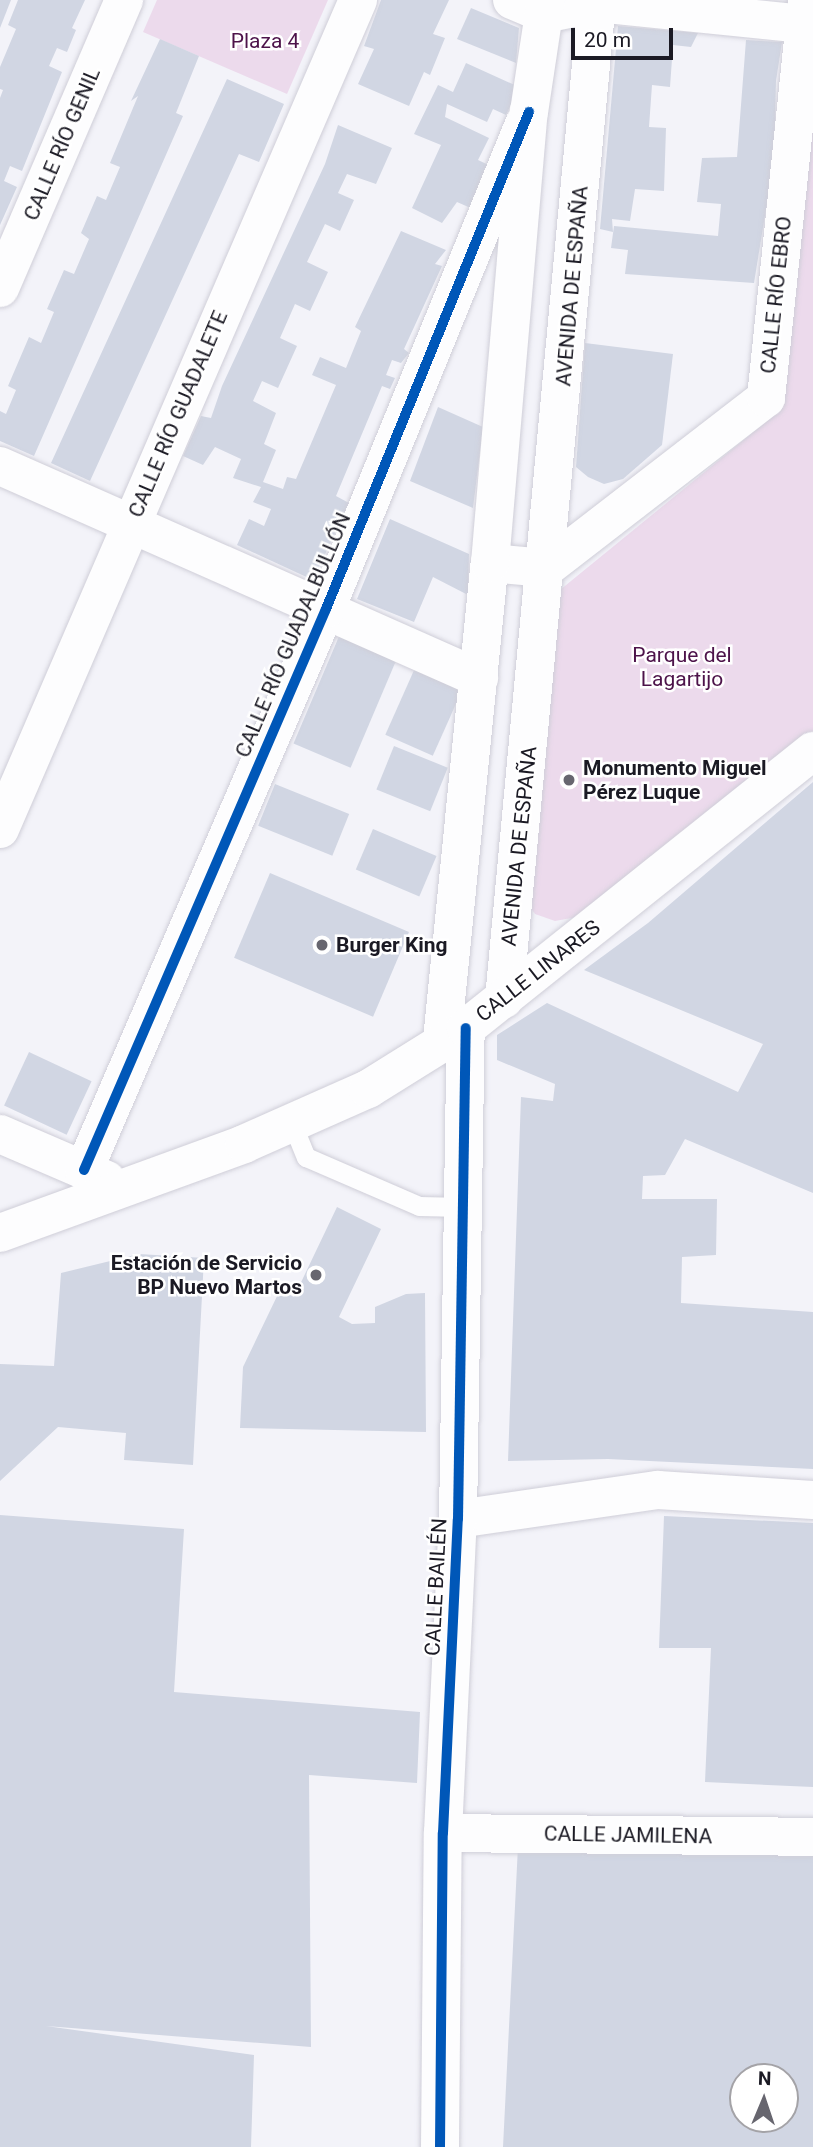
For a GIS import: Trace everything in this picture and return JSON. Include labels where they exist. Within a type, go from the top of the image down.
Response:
[{"type":"street","name":"CALLE RÍO GENIL","points":[[0,288],[124,0]]},
{"type":"street","name":"CALLE RÍO GUADALETE","points":[[0,829],[358,0]]},
{"type":"street","points":[[454,1034],[479,678],[529,112],[534,5],[597,2],[806,12]]},
{"type":"street","name":"AVENIDA DE ESPAÑA","points":[[503,999],[546,568],[597,2]]},
{"type":"street","name":"CALLE RÍO EBRO","points":[[546,568],[766,398],[806,12]]},
{"type":"street","name":"CALLE RÍO GUADALBULLÓN","points":[[84,1170],[326,609],[529,112]]},
{"type":"street","points":[[0,466],[479,678]]},
{"type":"street","points":[[490,563],[546,568]]},
{"type":"street","name":"CALLE LINARES","points":[[0,1233],[292,1123],[368,1089],[503,999],[813,751]]},
{"type":"street","name":"CALLE BAILÉN","points":[[440,2147],[443,1833],[458,1519],[463,1207],[454,1034]]},
{"type":"street","points":[[0,1134],[124,1188]]},
{"type":"street","points":[[458,1519],[657,1490],[813,1500]]},
{"type":"street","name":"CALLE JAMILENA","points":[[443,1833],[813,1837]]},
{"type":"lane","points":[[292,1123],[306,1157],[419,1206],[463,1207]]},
{"type":"green space","name":"Plaza 4","points":[[157,0],[328,0],[287,94],[143,32]]},
{"type":"green space","name":"Parque del Lagartijo","points":[[813,71],[813,731],[582,916],[555,921],[535,914],[521,894],[560,590],[778,412]]},
{"type":"building","points":[[0,0],[11,0],[0,28]]},
{"type":"building","points":[[18,0],[85,0],[72,28],[76,30],[67,52],[57,48],[49,66],[62,72],[22,171],[10,166],[4,181],[17,187],[0,225],[0,98],[3,90],[0,89],[0,67],[16,29],[8,25]]},
{"type":"building","points":[[381,0],[449,0],[433,34],[445,38],[430,75],[424,72],[409,106],[358,84],[374,49],[364,46]]},
{"type":"building","points":[[471,8],[519,28],[516,63],[457,39]]},
{"type":"building","points":[[618,26],[698,33],[691,47],[673,45],[670,87],[652,85],[649,127],[666,128],[664,191],[635,189],[630,221],[612,219],[613,232],[600,229]]},
{"type":"building","points":[[160,39],[199,56],[176,113],[183,116],[34,456],[0,441],[0,411],[6,414],[16,390],[8,386],[29,337],[41,343],[54,312],[47,309],[64,270],[74,274],[89,239],[81,233],[97,196],[106,200],[120,167],[110,163],[138,96],[131,101]]},
{"type":"building","points":[[746,40],[782,42],[776,81],[774,160],[754,283],[625,274],[628,250],[611,248],[614,226],[718,236],[721,204],[697,202],[702,158],[737,157]]},
{"type":"building","points":[[466,63],[519,87],[506,115],[493,109],[487,122],[447,104],[445,117],[489,138],[478,160],[495,168],[473,209],[457,202],[442,223],[412,208],[441,145],[414,134],[438,85],[453,92]]},
{"type":"building","points":[[227,79],[284,104],[259,162],[239,154],[90,481],[51,463]]},
{"type":"building","points":[[338,125],[392,148],[376,184],[347,174],[338,193],[354,200],[340,231],[325,224],[307,262],[328,272],[310,311],[295,304],[280,338],[297,346],[278,388],[262,381],[253,401],[276,413],[264,444],[276,450],[263,482],[283,489],[287,477],[296,479],[336,385],[312,375],[320,357],[346,368],[361,331],[355,327],[401,231],[446,250],[435,264],[442,266],[404,349],[409,353],[401,363],[392,360],[386,375],[395,378],[390,389],[382,386],[336,496],[349,503],[313,580],[237,545],[249,519],[264,526],[271,509],[253,502],[261,487],[233,478],[241,459],[215,447],[203,465],[183,456],[201,416],[211,418],[222,386],[325,164]]},
{"type":"building","points":[[585,343],[673,354],[662,445],[623,479],[604,484],[588,477],[576,467]]},
{"type":"building","points":[[438,407],[483,427],[473,508],[410,481]]},
{"type":"building","points":[[390,519],[469,554],[468,595],[433,577],[414,622],[357,599]]},
{"type":"building","points":[[340,634],[397,658],[351,768],[294,744]]},
{"type":"building","points":[[415,668],[463,689],[433,756],[385,735]]},
{"type":"building","points":[[394,746],[448,768],[430,811],[376,790]]},
{"type":"building","points":[[813,782],[813,1193],[685,1139],[665,1175],[643,1176],[642,1199],[717,1199],[716,1255],[682,1257],[681,1303],[813,1312],[813,1469],[608,1459],[508,1461],[521,1097],[553,1101],[555,1084],[497,1060],[497,1035],[547,1003],[738,1092],[763,1044],[584,970],[648,923]]},
{"type":"building","points":[[275,784],[349,814],[332,856],[258,826]]},
{"type":"building","points":[[373,829],[437,856],[419,896],[356,870]]},
{"type":"building","name":"Burger King","points":[[270,873],[409,932],[373,1017],[234,958]]},
{"type":"building","points":[[29,1052],[92,1081],[67,1135],[4,1105]]},
{"type":"building","points":[[337,1207],[381,1229],[339,1317],[352,1324],[375,1323],[375,1307],[406,1294],[425,1293],[426,1432],[240,1428],[243,1367],[280,1290],[294,1297]]},
{"type":"building","points":[[139,1254],[204,1258],[193,1465],[124,1460],[126,1433],[58,1427],[0,1481],[0,1364],[54,1366],[61,1273]]},
{"type":"building","points":[[0,1515],[184,1529],[174,1692],[420,1712],[417,1783],[309,1775],[311,2047],[46,2026],[254,2055],[251,2147],[0,2147]]},
{"type":"building","points":[[664,1516],[813,1523],[813,1787],[705,1782],[711,1648],[659,1648]]},
{"type":"building","points":[[518,1846],[813,1855],[813,2147],[503,2147]]},
{"type":"cycle path","points":[[84,1170],[326,609],[529,112]]},
{"type":"cycle path","points":[[440,2147],[443,1833],[458,1519],[466,1028]]},
{"type":"place","name":"Monumento Miguel Pérez Luque","points":[[569,780]]},
{"type":"place","name":"Burger King","points":[[322,945]]},
{"type":"place","name":"Estación de Servicio BP Nuevo Martos","points":[[316,1275]]}]
